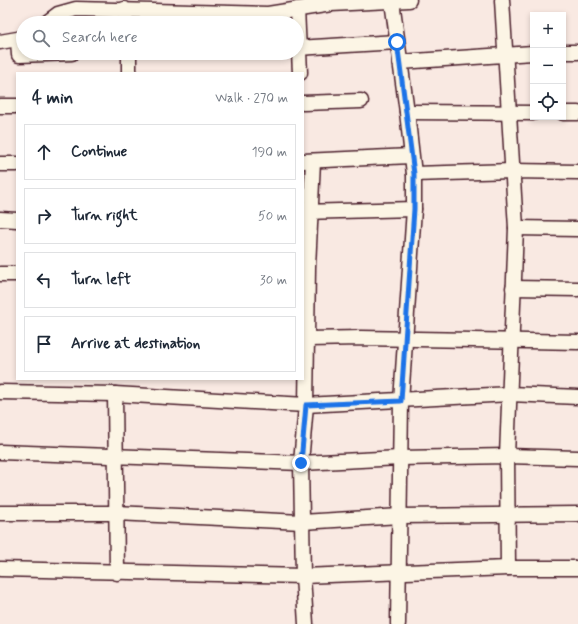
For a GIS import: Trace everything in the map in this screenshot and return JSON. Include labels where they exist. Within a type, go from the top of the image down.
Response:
[{"type":"street","points":[[55,16],[76,9],[125,16],[158,12],[268,14],[356,1],[409,0]]},
{"type":"street","points":[[502,0],[516,228],[507,456],[508,568]]},
{"type":"street","points":[[392,1],[414,174],[414,209],[401,401],[400,516],[397,572],[398,624]]},
{"type":"street","points":[[297,9],[297,16]]},
{"type":"street","points":[[0,42],[16,40]]},
{"type":"street","points":[[304,48],[397,42]]},
{"type":"street","points":[[566,52],[578,52]]},
{"type":"street","points":[[400,62],[530,53]]},
{"type":"street","points":[[129,60],[129,72]]},
{"type":"street","points":[[299,60],[300,72]]},
{"type":"street","points":[[304,104],[361,101]]},
{"type":"street","points":[[0,106],[16,106]]},
{"type":"street","points":[[407,112],[530,113]]},
{"type":"street","points":[[566,112],[578,112]]},
{"type":"street","points":[[306,624],[303,576],[301,463],[306,405],[308,340],[308,161],[411,156]]},
{"type":"street","points":[[0,164],[16,164]]},
{"type":"street","points":[[414,174],[512,171],[578,172]]},
{"type":"street","points":[[307,212],[414,209]]},
{"type":"street","points":[[0,219],[16,220]]},
{"type":"street","points":[[516,228],[578,229]]},
{"type":"street","points":[[0,274],[16,274]]},
{"type":"street","points":[[513,288],[578,289]]},
{"type":"street","points":[[308,340],[406,339],[578,342]]},
{"type":"street","points":[[0,392],[115,394],[306,405],[510,394],[578,396]]},
{"type":"street","points":[[115,394],[118,572]]},
{"type":"street","points":[[0,452],[301,463],[400,458],[507,456],[578,458]]},
{"type":"street","points":[[0,513],[116,513],[302,522],[400,516],[578,514]]},
{"type":"street","points":[[0,569],[303,576],[508,568],[578,568]]},
{"type":"route","points":[[301,463],[306,405],[401,401],[414,209],[414,174],[397,42]]}]
